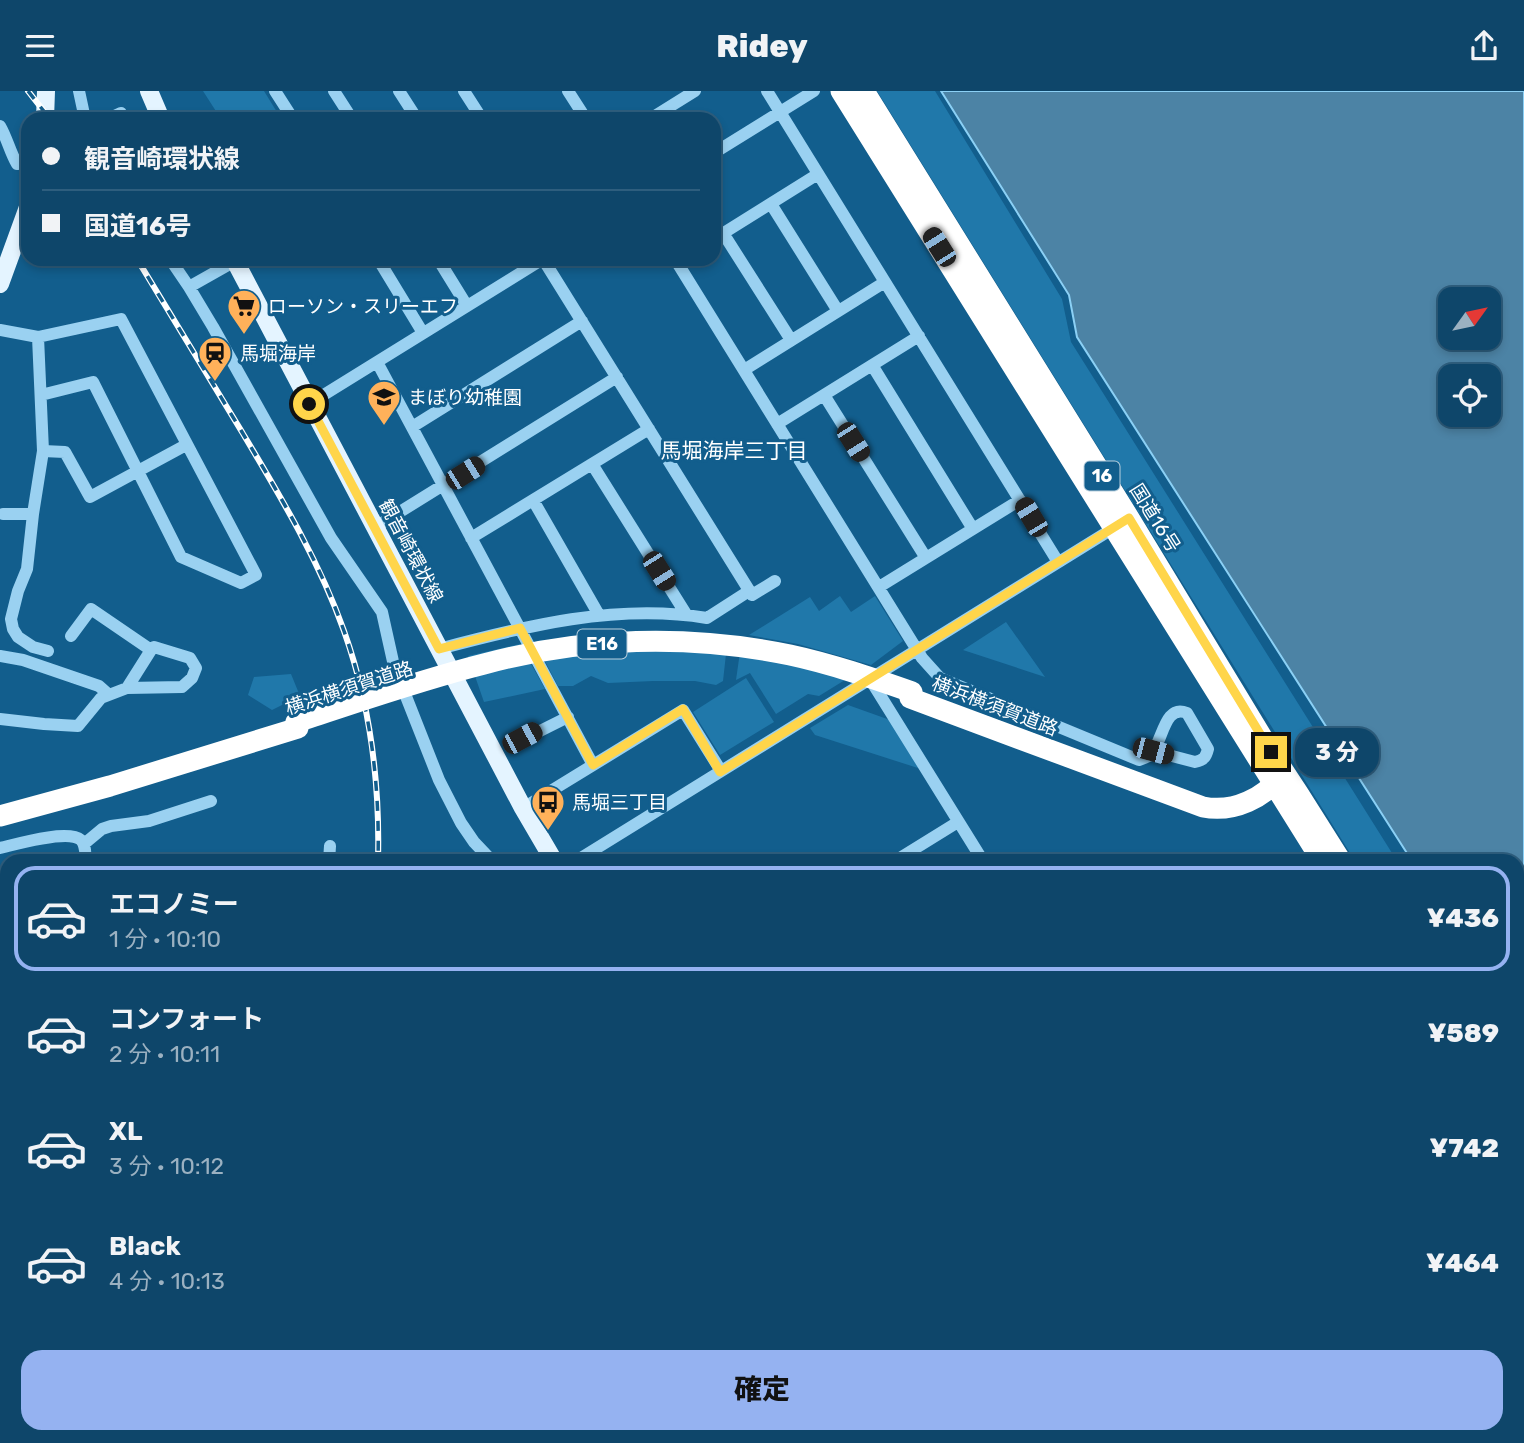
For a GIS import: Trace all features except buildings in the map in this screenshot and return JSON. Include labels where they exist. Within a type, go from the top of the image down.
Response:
[{"type":"highway","name":"国道16号","points":[[841,91],[1122,523]]},
{"type":"highway","name":"国道16号","points":[[864,91],[1276,777],[1318,854]]},
{"type":"highway","name":"横浜横須賀道路","points":[[0,809],[485,670],[545,657],[626,648],[712,650],[764,657],[840,675],[911,695],[1203,807],[1235,807],[1254,799],[1276,777]]},
{"type":"highway","name":"横浜横須賀道路","points":[[0,816],[123,783],[297,725]]},
{"type":"highway","name":"国道16号","points":[[1276,777],[1336,854]]},
{"type":"main road","points":[[45,112],[46,91]]},
{"type":"main road","points":[[153,93],[159,112]]},
{"type":"main road","points":[[0,284],[21,226]]},
{"type":"main road","name":"観音崎環状線","points":[[237,266],[374,528],[550,854]]},
{"type":"street","points":[[79,91],[84,112]]},
{"type":"street","points":[[275,91],[288,112]]},
{"type":"street","points":[[334,91],[348,112]]},
{"type":"street","points":[[400,91],[413,112]]},
{"type":"street","points":[[464,91],[478,112]]},
{"type":"street","points":[[568,91],[582,112]]},
{"type":"street","points":[[661,112],[695,91]]},
{"type":"street","points":[[767,91],[1058,562]]},
{"type":"street","points":[[721,149],[814,91]]},
{"type":"street","points":[[0,126],[17,164],[21,164]]},
{"type":"street","points":[[721,235],[818,174]]},
{"type":"street","points":[[771,204],[838,311]]},
{"type":"street","points":[[721,239],[790,340]]},
{"type":"street","points":[[175,266],[331,538],[382,612],[394,666],[439,780],[461,823],[485,854]]},
{"type":"street","points":[[189,287],[224,266]]},
{"type":"street","points":[[382,266],[423,333]]},
{"type":"street","points":[[442,266],[467,306]]},
{"type":"street","points":[[309,404],[532,266]]},
{"type":"street","points":[[547,266],[749,591],[752,595],[775,581]]},
{"type":"street","points":[[682,266],[930,668],[940,678],[1139,760],[1148,757],[1153,751],[1175,711],[1186,713],[1208,748],[1206,756],[1195,762],[1153,751]]},
{"type":"street","points":[[744,370],[885,282]]},
{"type":"street","points":[[0,330],[38,337],[121,319],[256,575],[241,583],[181,557],[93,382],[41,395]]},
{"type":"street","points":[[412,427],[582,321]]},
{"type":"street","points":[[778,424],[919,336]]},
{"type":"street","points":[[38,337],[43,451],[27,569],[18,590],[11,619],[18,637],[33,647],[48,651]]},
{"type":"street","points":[[377,362],[593,765]]},
{"type":"street","points":[[872,365],[973,529]]},
{"type":"street","points":[[374,528],[617,377]]},
{"type":"street","points":[[824,395],[926,558]]},
{"type":"street","points":[[471,538],[649,429]]},
{"type":"street","points":[[43,451],[65,452],[90,497],[187,445]]},
{"type":"street","points":[[592,464],[686,614]]},
{"type":"street","points":[[533,500],[598,615]]},
{"type":"street","points":[[879,587],[1020,500]]},
{"type":"street","points":[[3,514],[33,514]]},
{"type":"street","points":[[587,854],[1122,523]]},
{"type":"street","points":[[439,649],[520,628],[598,615],[686,614],[707,618],[749,591]]},
{"type":"street","points":[[71,636],[90,608],[151,650]]},
{"type":"street","points":[[23,660],[26,643]]},
{"type":"street","points":[[0,719],[78,726],[101,698],[108,694],[127,688],[181,687],[192,678],[196,668],[190,658],[154,647],[127,688]]},
{"type":"street","points":[[0,656],[23,660],[99,686],[108,694]]},
{"type":"street","points":[[870,679],[979,854]]},
{"type":"street","points":[[523,808],[683,709],[720,772]]},
{"type":"street","points":[[522,738],[568,717]]},
{"type":"street","points":[[84,844],[102,829],[155,823],[211,801]]},
{"type":"street","points":[[906,854],[958,822]]},
{"type":"street","points":[[0,848],[58,837],[74,837],[84,844],[85,854]]},
{"type":"street","points":[[329,854],[330,846]]},
{"type":"shaded area","points":[[203,91],[264,91],[277,112],[216,112]]},
{"type":"shaded area","points":[[877,91],[935,91],[1062,299],[1071,342],[1393,854],[1351,854]]},
{"type":"shaded area","points":[[941,91],[1524,91],[1524,854],[1408,854],[1077,337],[1069,295]]},
{"type":"shaded area","points":[[840,596],[851,612],[875,596],[903,641],[871,665],[798,644],[749,635],[810,597],[819,611]]},
{"type":"shaded area","points":[[1006,622],[1045,677],[963,650]]},
{"type":"shaded area","points":[[598,635],[728,636],[723,681],[716,685],[695,681],[608,683],[591,676],[573,686],[558,686],[536,644],[537,641]]},
{"type":"shaded area","points":[[742,638],[866,667],[819,696],[808,694],[776,714],[750,673],[736,680]]},
{"type":"shaded area","points":[[520,644],[545,689],[484,702],[468,656]]},
{"type":"shaded area","points":[[291,674],[300,696],[272,710],[248,695],[254,677]]},
{"type":"shaded area","points":[[746,678],[774,722],[720,755],[693,712]]},
{"type":"shaded area","points":[[848,705],[890,720],[921,769],[815,735],[810,728]]},
{"type":"railway","points":[[28,91],[44,112]]},
{"type":"railway","points":[[141,266],[284,504],[334,605],[353,659],[367,715],[375,773],[378,854]]},
{"type":"place","name":"ローソン・スリーエフ","points":[[244,336]]},
{"type":"place","name":"馬堀海岸","points":[[215,383]]},
{"type":"place","name":"まぼり幼稚園","points":[[384,427]]},
{"type":"place","name":"馬堀三丁目","points":[[548,832]]},
{"type":"district","name":"馬堀海岸三丁目","points":[[734,450]]},
{"type":"route","points":[[309,404],[439,649],[520,628],[593,765],[683,709],[720,772],[1129,518],[1271,752]]}]
